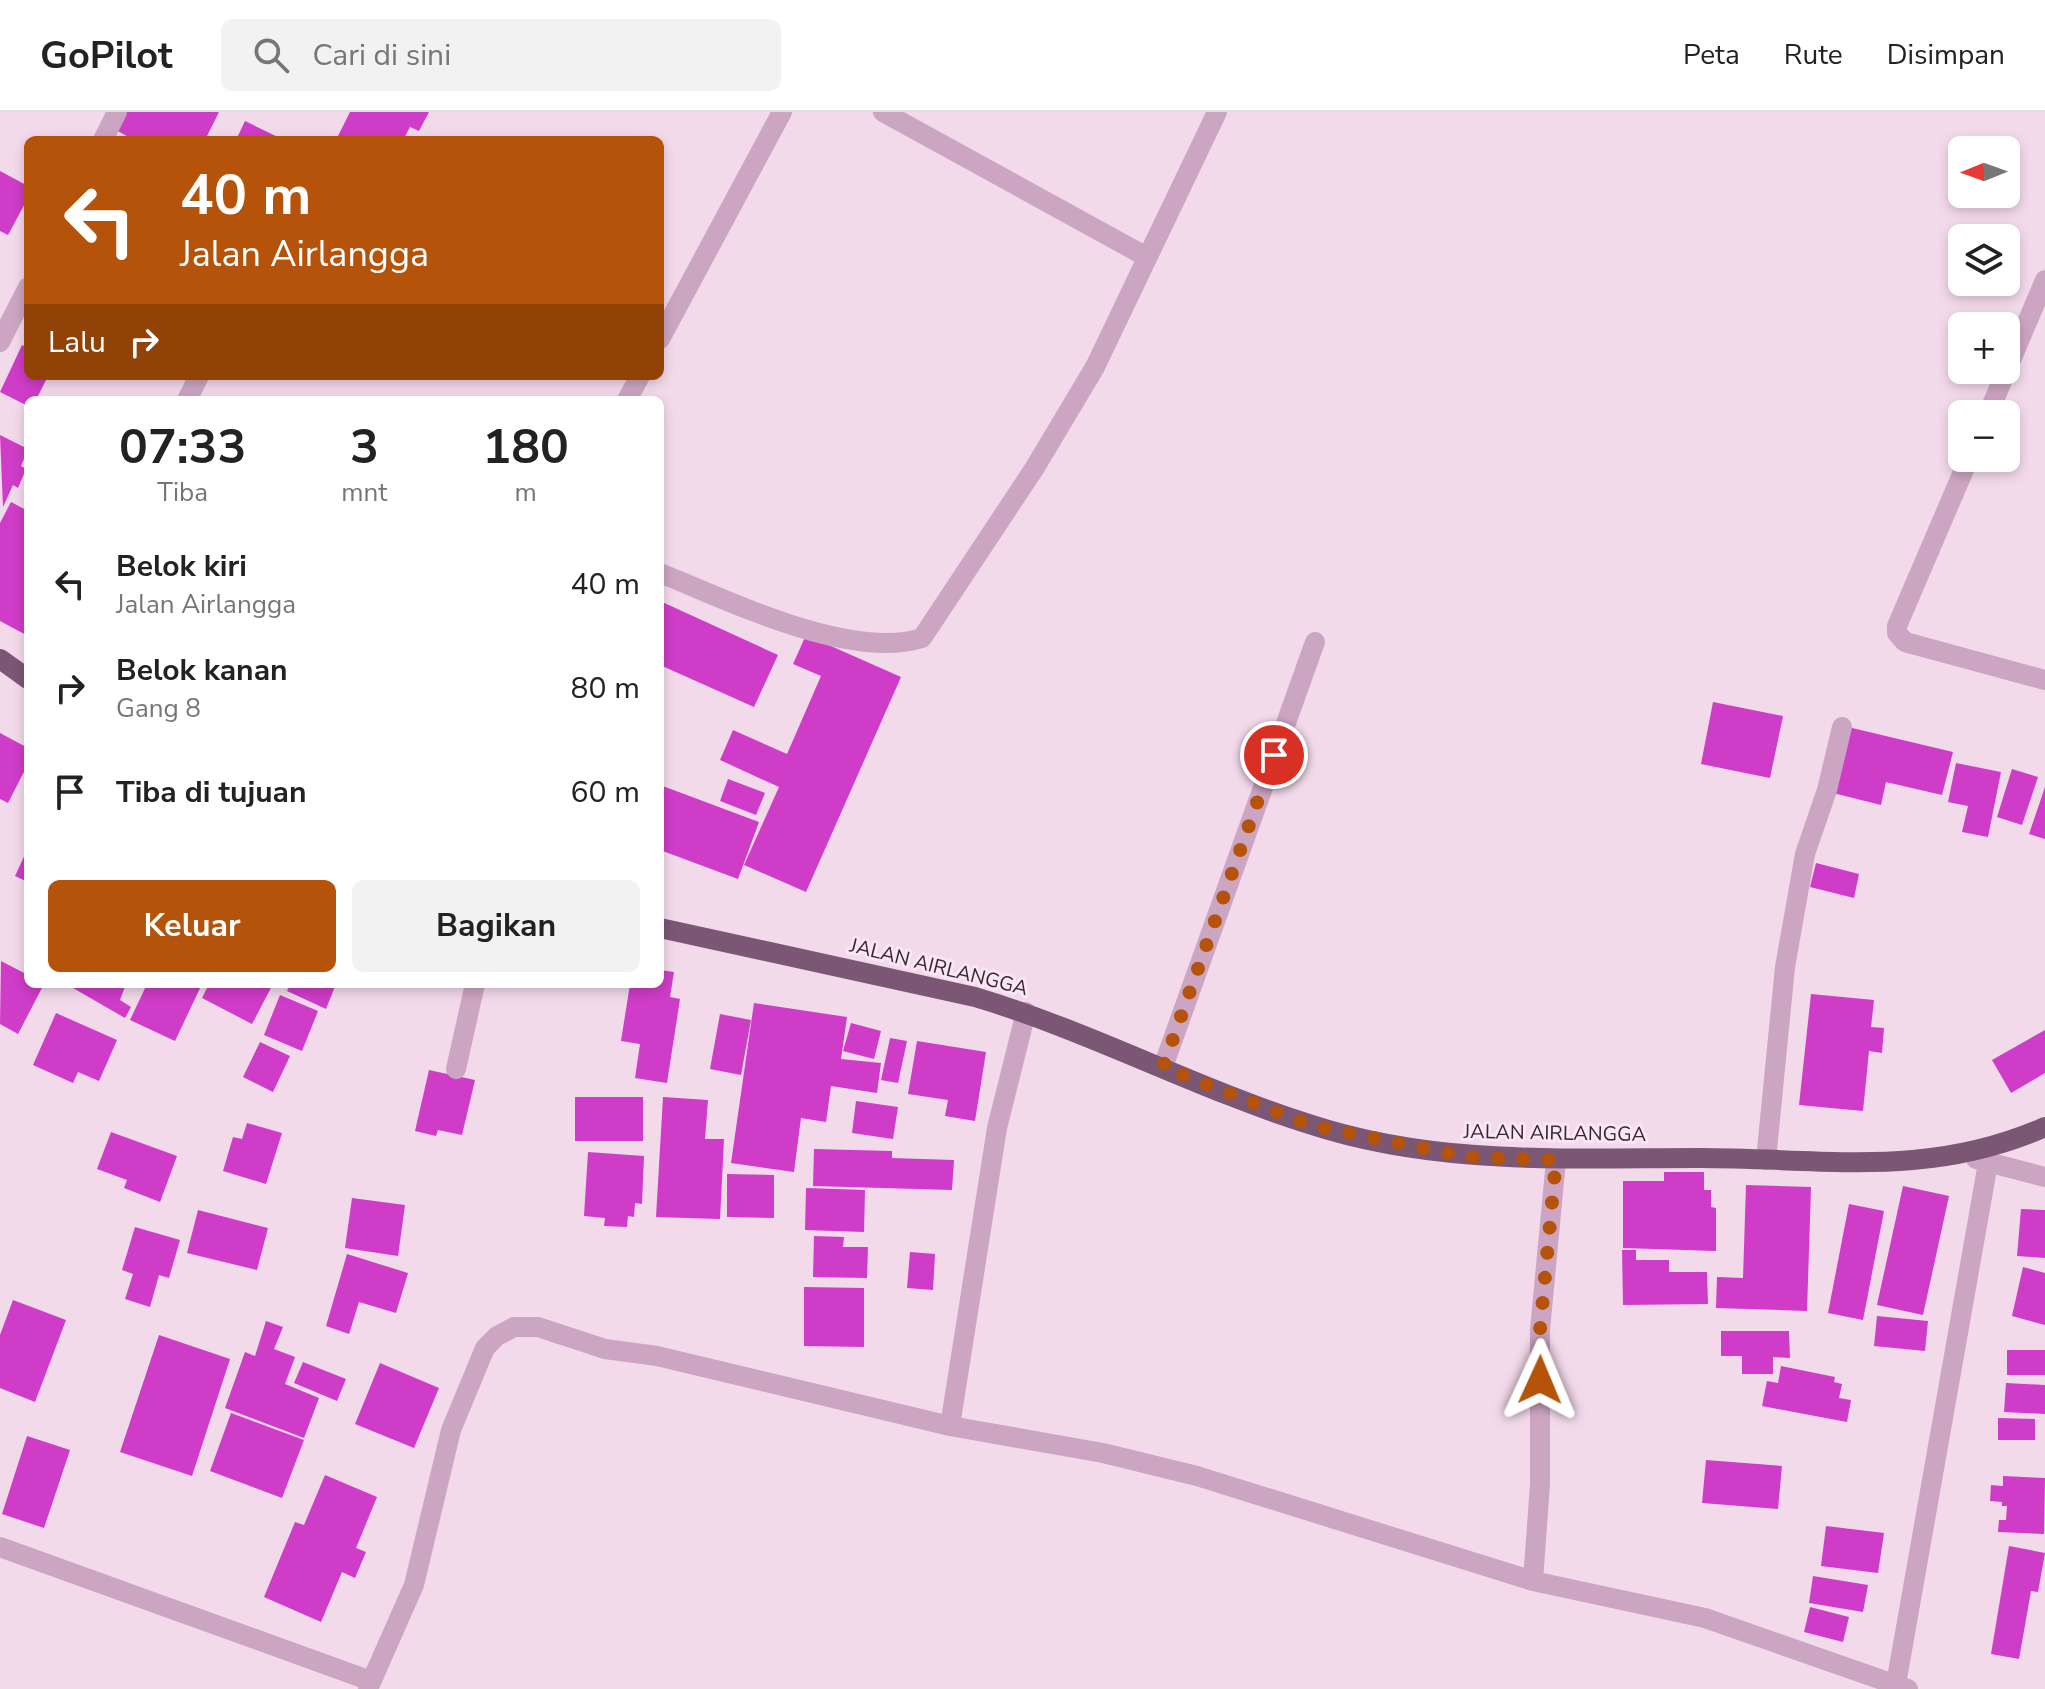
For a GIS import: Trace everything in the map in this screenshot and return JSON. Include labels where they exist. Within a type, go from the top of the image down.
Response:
[{"type":"main road","points":[[0,659],[24,676]]},
{"type":"main road","name":"JALAN AIRLANGGA","points":[[664,929],[922,984],[1026,1012],[1310,1125],[1468,1157],[1865,1164],[1964,1155],[2012,1141],[2045,1127]]},
{"type":"street","points":[[105,136],[117,112]]},
{"type":"street","points":[[664,332],[782,112]]},
{"type":"street","points":[[883,112],[1145,256]]},
{"type":"street","points":[[664,574],[841,640],[887,643],[922,638],[1034,469],[1095,367],[1145,256],[1217,112]]},
{"type":"street","points":[[1994,400],[2045,280]]},
{"type":"street","points":[[0,342],[24,295]]},
{"type":"street","points":[[1963,472],[1897,626],[1897,633],[1905,642],[2045,680]]},
{"type":"street","points":[[1163,1067],[1315,642]]},
{"type":"street","points":[[1766,1160],[1785,967],[1805,854],[1827,790],[1842,727]]},
{"type":"street","points":[[456,1069],[474,988]]},
{"type":"street","points":[[950,1426],[992,1155],[1026,1012]]},
{"type":"street","points":[[1964,1155],[2045,1177]]},
{"type":"street","points":[[1533,1581],[1540,1484],[1540,1330],[1556,1160]]},
{"type":"street","points":[[0,1547],[370,1685],[414,1585],[456,1417],[485,1348],[497,1336],[514,1327],[538,1327],[605,1349],[657,1356],[950,1426],[1103,1453],[1197,1476],[1533,1581],[1705,1618],[1902,1686],[1988,1163]]},
{"type":"building","points":[[123,112],[219,112],[207,136],[127,136],[114,129]]},
{"type":"building","points":[[350,112],[429,112],[419,131],[410,127],[405,136],[338,136]]},
{"type":"building","points":[[245,121],[276,136],[238,136]]},
{"type":"building","points":[[0,171],[24,184],[24,205],[8,235],[0,231]]},
{"type":"building","points":[[22,345],[24,380],[46,380],[38,396],[24,396],[24,404],[0,392]]},
{"type":"building","points":[[0,435],[24,447],[21,466],[24,474],[18,488],[13,485],[3,507]]},
{"type":"building","points":[[11,502],[24,509],[24,634],[0,621],[0,523]]},
{"type":"building","points":[[664,603],[778,655],[754,707],[664,667]]},
{"type":"building","points":[[806,635],[901,677],[806,892],[744,865],[779,787],[720,760],[733,730],[787,754],[821,676],[793,664]]},
{"type":"building","points":[[1713,702],[1783,716],[1770,778],[1701,764]]},
{"type":"building","points":[[1848,727],[1953,752],[1942,795],[1886,782],[1881,805],[1833,793]]},
{"type":"building","points":[[0,733],[24,746],[24,772],[8,803],[0,799]]},
{"type":"building","points":[[1956,763],[2001,772],[1988,837],[1962,832],[1968,806],[1948,802]]},
{"type":"building","points":[[2012,769],[2038,777],[2022,825],[1997,817]]},
{"type":"building","points":[[728,779],[765,793],[756,815],[720,801]]},
{"type":"building","points":[[664,786],[759,822],[738,879],[664,851]]},
{"type":"building","points":[[2045,787],[2045,839],[2029,834]]},
{"type":"building","points":[[24,857],[24,880],[15,876]]},
{"type":"building","points":[[1816,863],[1859,874],[1854,898],[1810,887]]},
{"type":"building","points":[[1,961],[24,973],[24,988],[42,988],[18,1034],[0,1024]]},
{"type":"building","points":[[664,971],[674,972],[670,997],[680,999],[667,1083],[635,1078],[640,1044],[621,1041],[629,988],[664,988]]},
{"type":"building","points":[[73,988],[124,988],[120,1000],[131,1007],[125,1018]]},
{"type":"building","points":[[145,988],[200,988],[175,1041],[130,1020]]},
{"type":"building","points":[[207,988],[271,988],[252,1024],[202,998]]},
{"type":"building","points":[[288,988],[334,988],[326,1009],[287,991]]},
{"type":"building","points":[[1811,994],[1874,1000],[1871,1027],[1884,1028],[1882,1053],[1869,1051],[1863,1111],[1799,1105]]},
{"type":"building","points":[[280,995],[318,1011],[302,1051],[264,1035]]},
{"type":"building","points":[[754,1003],[847,1017],[841,1059],[881,1063],[877,1093],[831,1086],[826,1122],[801,1118],[794,1172],[731,1163]]},
{"type":"building","points":[[56,1013],[117,1040],[99,1081],[78,1072],[73,1083],[33,1065]]},
{"type":"building","points":[[720,1014],[751,1020],[741,1075],[710,1069]]},
{"type":"building","points":[[851,1023],[881,1031],[874,1059],[843,1051]]},
{"type":"building","points":[[2045,1030],[2045,1073],[2011,1093],[1992,1060]]},
{"type":"building","points":[[890,1038],[907,1041],[898,1083],[881,1080]]},
{"type":"building","points":[[917,1041],[986,1052],[975,1121],[945,1116],[948,1100],[908,1094]]},
{"type":"building","points":[[260,1042],[290,1056],[273,1092],[243,1077]]},
{"type":"building","points":[[429,1070],[475,1080],[462,1135],[438,1130],[436,1136],[415,1131]]},
{"type":"building","points":[[575,1097],[643,1097],[643,1141],[575,1141]]},
{"type":"building","points":[[663,1097],[708,1100],[705,1139],[724,1139],[720,1219],[656,1217]]},
{"type":"building","points":[[856,1101],[898,1107],[893,1139],[852,1133]]},
{"type":"building","points":[[247,1123],[282,1133],[266,1184],[223,1171],[233,1137],[242,1139]]},
{"type":"building","points":[[111,1132],[177,1156],[160,1202],[124,1188],[127,1180],[97,1169]]},
{"type":"building","points":[[814,1149],[892,1151],[892,1158],[954,1160],[952,1190],[813,1186]]},
{"type":"building","points":[[588,1152],[644,1156],[642,1204],[635,1203],[634,1217],[628,1216],[627,1227],[604,1226],[605,1218],[584,1216]]},
{"type":"building","points":[[1664,1172],[1704,1172],[1704,1190],[1711,1190],[1711,1207],[1716,1208],[1716,1251],[1623,1248],[1623,1181],[1664,1181]]},
{"type":"building","points":[[727,1174],[774,1175],[774,1218],[727,1217]]},
{"type":"building","points":[[1746,1185],[1811,1187],[1807,1311],[1716,1308],[1717,1277],[1743,1278]]},
{"type":"building","points":[[1903,1186],[1949,1196],[1923,1315],[1877,1305]]},
{"type":"building","points":[[806,1188],[865,1190],[864,1232],[805,1230]]},
{"type":"building","points":[[352,1198],[405,1205],[398,1256],[345,1248]]},
{"type":"building","points":[[1849,1204],[1884,1211],[1863,1320],[1828,1313]]},
{"type":"building","points":[[2021,1209],[2045,1210],[2045,1258],[2017,1256]]},
{"type":"building","points":[[198,1210],[268,1228],[257,1270],[187,1253]]},
{"type":"building","points":[[135,1227],[180,1240],[169,1278],[159,1275],[150,1307],[125,1299],[133,1274],[122,1270]]},
{"type":"building","points":[[814,1236],[844,1237],[843,1247],[868,1247],[867,1278],[813,1277]]},
{"type":"building","points":[[1622,1250],[1636,1250],[1636,1260],[1669,1260],[1669,1272],[1707,1272],[1708,1304],[1623,1305]]},
{"type":"building","points":[[910,1252],[935,1254],[933,1290],[907,1288]]},
{"type":"building","points":[[347,1254],[408,1273],[396,1313],[359,1302],[349,1334],[326,1326]]},
{"type":"building","points":[[2023,1267],[2045,1273],[2045,1325],[2012,1316]]},
{"type":"building","points":[[804,1287],[864,1288],[864,1347],[804,1346]]},
{"type":"building","points":[[13,1300],[66,1320],[35,1402],[0,1388],[0,1335]]},
{"type":"building","points":[[1877,1316],[1928,1321],[1925,1351],[1874,1346]]},
{"type":"building","points":[[266,1321],[283,1327],[274,1349],[295,1357],[285,1384],[319,1398],[304,1438],[225,1408],[245,1352],[255,1356]]},
{"type":"building","points":[[1721,1331],[1789,1331],[1790,1358],[1773,1357],[1773,1374],[1742,1374],[1742,1356],[1721,1356]]},
{"type":"building","points":[[159,1335],[230,1359],[192,1476],[120,1452]]},
{"type":"building","points":[[2007,1350],[2045,1350],[2045,1375],[2007,1375]]},
{"type":"building","points":[[303,1362],[346,1379],[337,1401],[294,1383]]},
{"type":"building","points":[[380,1363],[439,1388],[414,1448],[355,1424]]},
{"type":"building","points":[[1781,1366],[1835,1377],[1834,1382],[1842,1384],[1839,1398],[1851,1400],[1847,1422],[1762,1406],[1767,1381],[1778,1383]]},
{"type":"building","points":[[2006,1383],[2045,1385],[2045,1414],[2004,1412]]},
{"type":"building","points":[[231,1413],[304,1440],[282,1498],[210,1471]]},
{"type":"building","points":[[1998,1418],[2035,1419],[2035,1440],[1998,1440]]},
{"type":"building","points":[[27,1436],[70,1450],[44,1528],[2,1514]]},
{"type":"building","points":[[1706,1460],[1782,1466],[1778,1509],[1702,1503]]},
{"type":"building","points":[[325,1475],[377,1497],[356,1548],[366,1552],[355,1578],[342,1572],[321,1622],[264,1597],[295,1522],[304,1525]]},
{"type":"building","points":[[2003,1476],[2045,1478],[2044,1534],[1998,1532],[1999,1520],[2006,1520],[2007,1506],[2002,1506],[2002,1502],[1990,1501],[1991,1485],[2003,1486]]},
{"type":"building","points":[[1826,1526],[1884,1533],[1878,1573],[1821,1566]]},
{"type":"building","points":[[2009,1546],[2045,1553],[2038,1592],[2031,1591],[2019,1659],[1991,1654]]},
{"type":"building","points":[[1813,1576],[1868,1585],[1863,1612],[1809,1603]]},
{"type":"building","points":[[1810,1607],[1849,1617],[1843,1642],[1804,1632]]},
{"type":"route","points":[[1274,755],[1163,1067],[1310,1125],[1468,1157],[1556,1160],[1540,1330],[1540,1380]]}]
